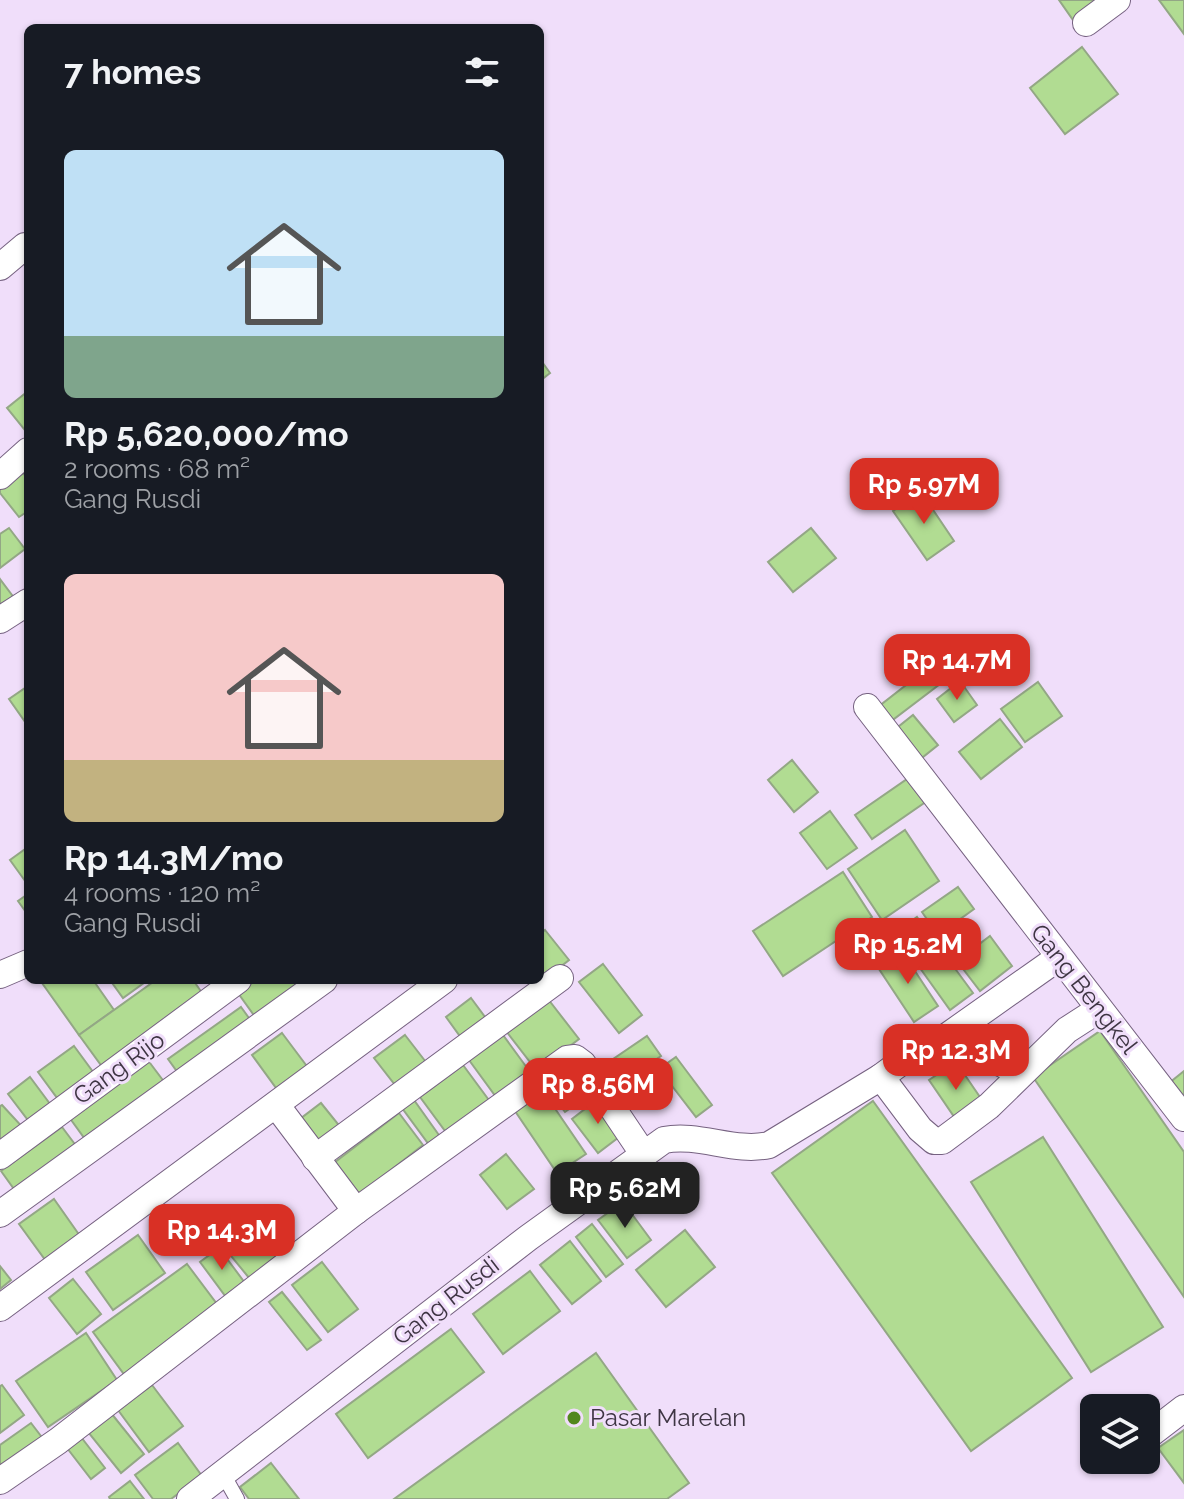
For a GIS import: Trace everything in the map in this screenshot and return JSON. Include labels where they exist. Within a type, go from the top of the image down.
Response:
[{"type":"street","points":[[1086,23],[1117,0]]},
{"type":"street","points":[[0,267],[24,247]]},
{"type":"street","points":[[0,476],[24,458]]},
{"type":"street","points":[[0,620],[24,605]]},
{"type":"street","name":"Gang Bengkel","points":[[867,707],[1184,1118]]},
{"type":"street","name":"Gang Rusdi","points":[[190,1499],[528,1238],[664,1140],[679,1137],[750,1147],[769,1145],[881,1077],[927,1043],[946,1037],[1058,958]]},
{"type":"street","points":[[0,975],[24,965]]},
{"type":"street","points":[[315,1158],[560,978]]},
{"type":"street","name":"Gang Rijo","points":[[0,1156],[233,984]]},
{"type":"street","points":[[0,1214],[318,984]]},
{"type":"street","points":[[0,1308],[439,984]]},
{"type":"street","points":[[881,1077],[920,1129],[934,1141],[942,1141],[989,1106],[1019,1072],[1067,1030],[1098,1010]]},
{"type":"street","points":[[946,1037],[1019,1072]]},
{"type":"street","points":[[0,1481],[58,1441],[356,1211],[571,1058],[583,1064],[644,1155]]},
{"type":"street","points":[[277,1106],[356,1211]]},
{"type":"street","points":[[1160,1427],[1184,1408]]},
{"type":"lane","points":[[223,1474],[237,1499]]},
{"type":"building","points":[[1059,0],[1100,0],[1073,20]]},
{"type":"building","points":[[1159,0],[1184,0],[1184,34]]},
{"type":"building","points":[[1082,47],[1118,94],[1065,134],[1030,88]]},
{"type":"building","points":[[24,394],[24,429],[7,408]]},
{"type":"building","points":[[19,468],[24,474],[24,514],[19,517],[0,493],[0,483]]},
{"type":"building","points":[[921,492],[954,541],[927,560],[893,511]]},
{"type":"building","points":[[9,528],[24,550],[0,568],[0,534]]},
{"type":"building","points":[[811,528],[836,558],[793,592],[768,562]]},
{"type":"building","points":[[0,579],[18,603],[0,617]]},
{"type":"building","points":[[928,668],[940,684],[890,722],[878,707]]},
{"type":"building","points":[[960,681],[977,705],[954,722],[937,699]]},
{"type":"building","points":[[1038,682],[1062,716],[1025,742],[1001,709]]},
{"type":"building","points":[[24,689],[24,720],[9,699]]},
{"type":"building","points":[[913,715],[938,745],[918,761],[893,731]]},
{"type":"building","points":[[1000,719],[1022,747],[981,779],[959,752]]},
{"type":"building","points":[[792,760],[818,792],[794,812],[768,780]]},
{"type":"building","points":[[910,777],[927,801],[872,839],[855,815]]},
{"type":"building","points":[[830,811],[857,848],[827,869],[800,833]]},
{"type":"building","points":[[905,830],[939,881],[882,920],[848,869]]},
{"type":"building","points":[[24,850],[24,879],[10,860]]},
{"type":"building","points":[[843,872],[872,917],[783,976],[753,931]]},
{"type":"building","points":[[958,887],[974,909],[938,935],[922,912]]},
{"type":"building","points":[[917,917],[973,993],[950,1010],[895,933]]},
{"type":"building","points":[[544,931],[569,960],[544,980]]},
{"type":"building","points":[[990,936],[1012,966],[980,991],[957,961]]},
{"type":"building","points":[[901,950],[938,1006],[914,1022],[877,966]]},
{"type":"building","points":[[603,964],[642,1015],[619,1033],[579,982]]},
{"type":"building","points":[[43,984],[96,984],[114,1010],[79,1035]]},
{"type":"building","points":[[113,984],[142,984],[123,998]]},
{"type":"building","points":[[150,984],[196,984],[207,1000],[106,1072],[79,1035]]},
{"type":"building","points":[[250,984],[309,984],[258,1021],[238,993]]},
{"type":"building","points":[[471,998],[488,1021],[462,1039],[446,1017]]},
{"type":"building","points":[[548,999],[579,1039],[537,1071],[506,1031]]},
{"type":"building","points":[[241,1007],[254,1025],[181,1077],[168,1059]]},
{"type":"building","points":[[1100,1031],[1184,1152],[1184,1297],[1033,1077]]},
{"type":"building","points":[[282,1033],[309,1069],[279,1092],[252,1055]]},
{"type":"building","points":[[405,1035],[429,1066],[399,1090],[374,1058]]},
{"type":"building","points":[[503,1035],[533,1076],[499,1101],[469,1060]]},
{"type":"building","points":[[647,1036],[661,1056],[611,1090],[597,1070]]},
{"type":"building","points":[[74,1046],[99,1080],[63,1106],[38,1072]]},
{"type":"building","points":[[676,1057],[712,1105],[696,1117],[659,1069]]},
{"type":"building","points":[[147,1059],[168,1087],[90,1146],[69,1117]]},
{"type":"building","points":[[956,1062],[984,1103],[957,1121],[929,1080]]},
{"type":"building","points":[[463,1065],[494,1107],[451,1139],[420,1097]]},
{"type":"building","points":[[573,1067],[592,1093],[565,1112],[546,1087]]},
{"type":"building","points":[[1184,1071],[1184,1105],[1168,1084]]},
{"type":"building","points":[[30,1077],[56,1112],[34,1128],[8,1094]]},
{"type":"building","points":[[543,1091],[586,1154],[557,1173],[515,1111]]},
{"type":"building","points":[[598,1099],[623,1134],[598,1153],[572,1119]]},
{"type":"building","points":[[414,1100],[441,1138],[430,1146],[402,1108]]},
{"type":"building","points":[[873,1101],[1072,1378],[971,1451],[772,1173]]},
{"type":"building","points":[[321,1103],[342,1129],[318,1149],[296,1122]]},
{"type":"building","points":[[0,1106],[27,1132],[0,1152]]},
{"type":"building","points":[[399,1113],[423,1145],[355,1198],[330,1166]]},
{"type":"building","points":[[62,1127],[80,1151],[19,1196],[1,1171]]},
{"type":"building","points":[[1043,1137],[1163,1327],[1091,1372],[971,1182]]},
{"type":"building","points":[[506,1154],[534,1189],[507,1209],[480,1175]]},
{"type":"building","points":[[54,1199],[80,1236],[46,1261],[19,1224]]},
{"type":"building","points":[[623,1202],[651,1240],[627,1258],[598,1220]]},
{"type":"building","points":[[257,1207],[290,1248],[250,1279],[217,1239]]},
{"type":"building","points":[[592,1224],[623,1264],[606,1277],[576,1237]]},
{"type":"building","points":[[685,1230],[715,1267],[666,1307],[636,1270]]},
{"type":"building","points":[[138,1235],[165,1273],[113,1310],[86,1272]]},
{"type":"building","points":[[570,1241],[601,1281],[572,1304],[540,1265]]},
{"type":"building","points":[[219,1248],[245,1283],[226,1297],[200,1262]]},
{"type":"building","points":[[322,1262],[358,1309],[328,1332],[292,1285]]},
{"type":"building","points":[[187,1264],[220,1308],[126,1377],[93,1332]]},
{"type":"building","points":[[0,1266],[11,1280],[0,1289]]},
{"type":"building","points":[[530,1271],[560,1311],[503,1354],[473,1314]]},
{"type":"building","points":[[73,1279],[101,1314],[77,1334],[49,1298]]},
{"type":"building","points":[[282,1292],[321,1340],[307,1350],[269,1302]]},
{"type":"building","points":[[451,1329],[484,1372],[368,1458],[336,1414]]},
{"type":"building","points":[[86,1333],[117,1380],[48,1427],[16,1381]]},
{"type":"building","name":"Pasar Marelan","points":[[596,1353],[689,1483],[667,1499],[394,1499]]},
{"type":"building","points":[[152,1385],[183,1426],[149,1452],[118,1410]]},
{"type":"building","points":[[0,1386],[24,1415],[0,1433]]},
{"type":"building","points":[[111,1413],[144,1454],[121,1473],[88,1432]]},
{"type":"building","points":[[31,1423],[44,1440],[0,1471],[0,1445]]},
{"type":"building","points":[[1184,1430],[1184,1483],[1160,1451],[1160,1447]]},
{"type":"building","points":[[81,1437],[105,1468],[91,1479],[67,1448]]},
{"type":"building","points":[[178,1443],[202,1476],[171,1499],[153,1499],[135,1475]]},
{"type":"building","points":[[271,1463],[299,1499],[249,1499],[240,1487]]},
{"type":"building","points":[[130,1481],[144,1499],[110,1499],[109,1497]]},
{"type":"place","name":"Pasar Marelan","points":[[574,1418]]}]
